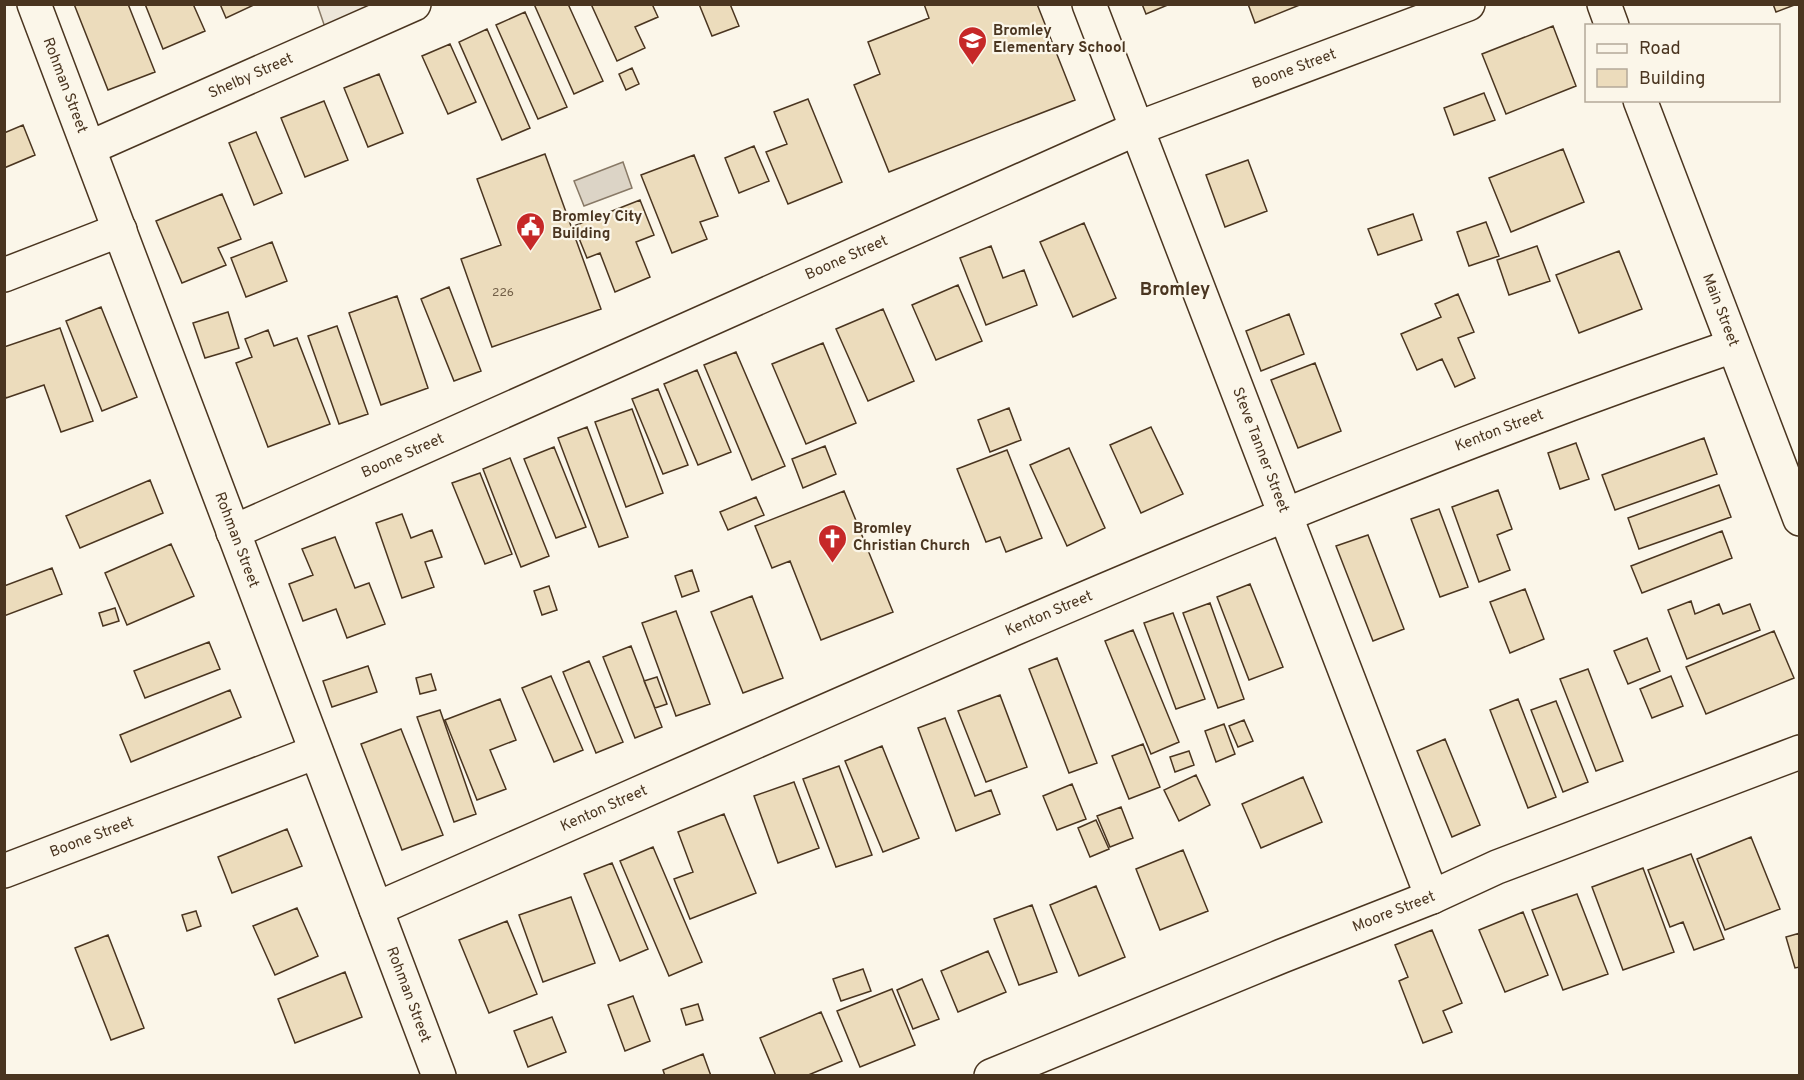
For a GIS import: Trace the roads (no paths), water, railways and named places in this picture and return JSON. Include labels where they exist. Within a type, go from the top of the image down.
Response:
[{"type":"street","name":"Rohman Street","points":[[34,4],[439,1076]]},
{"type":"street","name":"Shelby Street","points":[[90,148],[414,4]]},
{"type":"street","name":"Steve Tanner Street","points":[[1089,4],[1431,897]]},
{"type":"street","name":"Boone Street","points":[[233,532],[1138,128],[1468,4]]},
{"type":"street","points":[[1604,4],[1611,24]]},
{"type":"street","name":"Main Street","points":[[1642,102],[1800,519]]},
{"type":"street","points":[[4,275],[120,230]]},
{"type":"street","name":"Kenton Street","points":[[376,909],[1285,514],[1522,421],[1733,346]]},
{"type":"street","name":"Boone Street","points":[[4,871],[316,752]]},
{"type":"street","name":"Moore Street","points":[[991,1076],[1431,897],[1497,867],[1800,752]]},
{"type":"place","name":"Bromley Elementary School","points":[[972,66]]},
{"type":"place","name":"Bromley City Building","points":[[531,252]]},
{"type":"place","name":"Bromley Christian Church","points":[[832,564]]},
{"type":"district","name":"Bromley","points":[[1175,290]]}]
